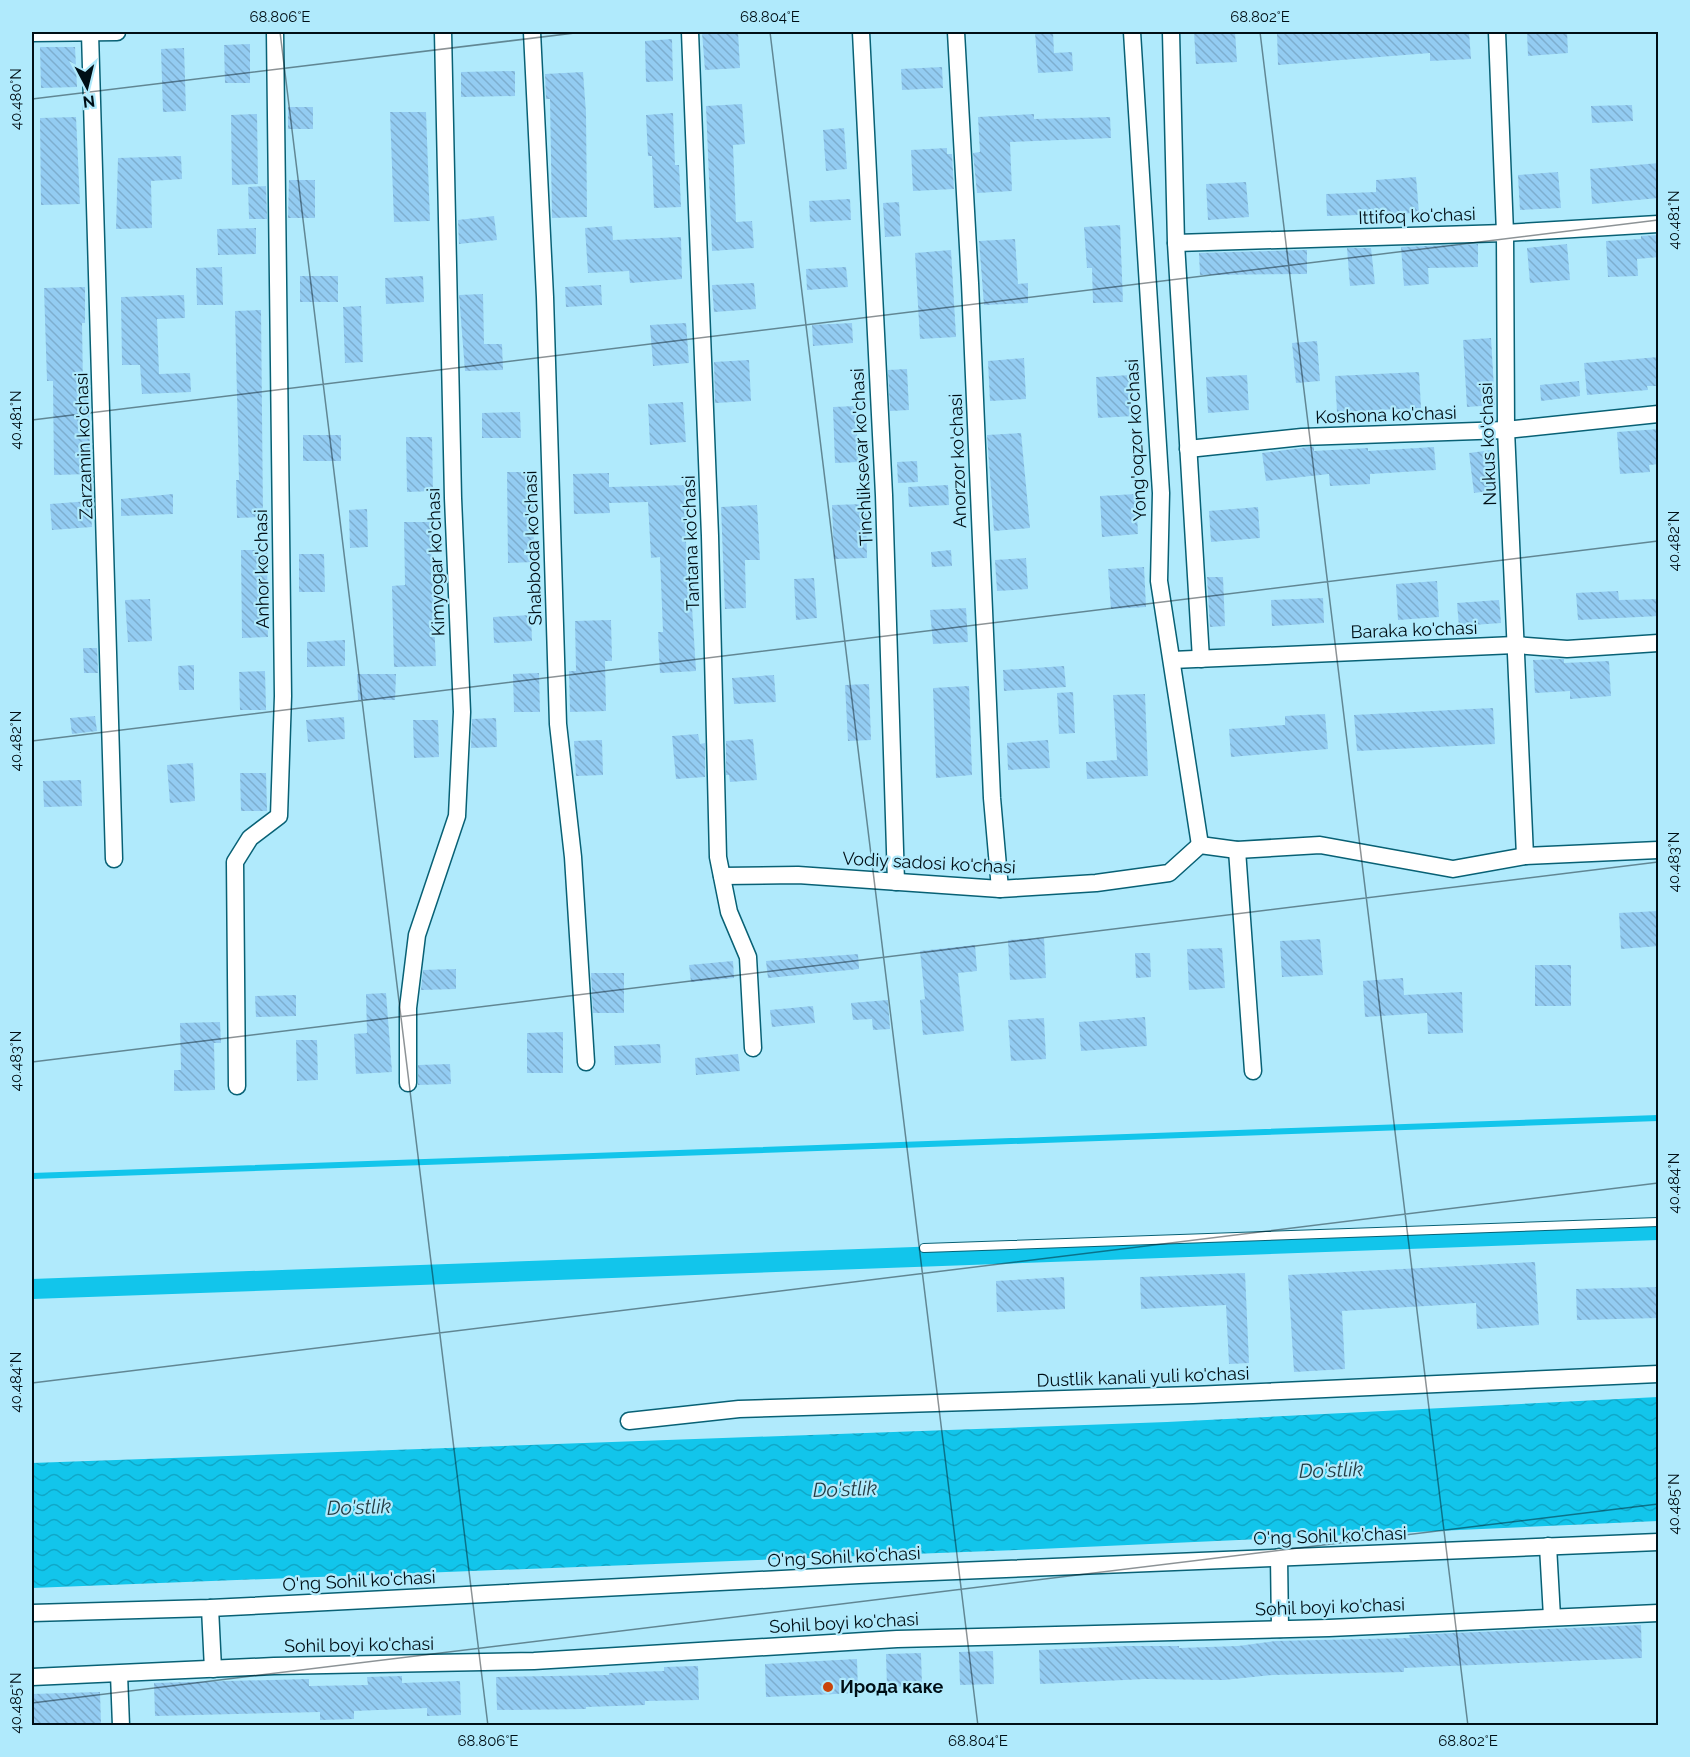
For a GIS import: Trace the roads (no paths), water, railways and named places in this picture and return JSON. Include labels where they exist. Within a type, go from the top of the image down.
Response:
[{"type":"street","points":[[32,33],[117,32]]},
{"type":"street","name":"Anhor ko'chasi","points":[[237,1086],[235,862],[250,838],[279,816],[282,744],[274,32]]},
{"type":"street","name":"Kimyogar ko'chasi","points":[[408,1083],[408,1008],[417,935],[457,816],[462,712],[453,498],[444,32]]},
{"type":"street","name":"Shabboda ko'chasi","points":[[532,32],[545,297],[558,724],[573,857],[586,1062]]},
{"type":"street","name":"Tantana ko'chasi","points":[[690,32],[711,536],[718,857],[729,912],[748,957],[753,1048]]},
{"type":"street","name":"Tinchliksevar ko'chasi","points":[[861,32],[884,495],[896,882]]},
{"type":"street","name":"Anorzor ko'chasi","points":[[956,32],[992,798],[1000,889]]},
{"type":"street","name":"Yong'oqzor ko'chasi","points":[[1132,32],[1161,493],[1159,581],[1200,845]]},
{"type":"street","points":[[1171,32],[1176,243],[1201,659]]},
{"type":"street","name":"Nukus ko'chasi","points":[[1497,32],[1505,233],[1506,430],[1525,856]]},
{"type":"street","name":"Zarzamin ko'chasi","points":[[90,33],[114,859]]},
{"type":"street","name":"Ittifoq ko'chasi","points":[[1176,243],[1505,233],[1659,224]]},
{"type":"street","name":"Koshona ko'chasi","points":[[1188,449],[1302,437],[1506,430],[1659,414]]},
{"type":"street","name":"Baraka ko'chasi","points":[[1172,660],[1515,645],[1568,650],[1659,643]]},
{"type":"street","points":[[1200,845],[1237,850],[1320,845],[1453,869],[1525,856],[1659,850]]},
{"type":"street","name":"Vodiy sadosi ko'chasi","points":[[722,876],[798,875],[1000,889],[1096,883],[1169,873],[1200,845]]},
{"type":"street","points":[[1237,850],[1253,1071]]},
{"type":"street","name":"Dustlik kanali yuli ko'chasi","points":[[629,1421],[739,1409],[1192,1395],[1659,1374]]},
{"type":"street","name":"O'ng Sohil ko'chasi","points":[[32,1613],[210,1608],[859,1575],[1659,1542]]},
{"type":"street","points":[[1548,1546],[1552,1617]]},
{"type":"street","points":[[1279,1557],[1280,1629]]},
{"type":"street","points":[[210,1608],[213,1669]]},
{"type":"street","name":"Sohil boyi ko'chasi","points":[[32,1677],[213,1669],[534,1661],[897,1639],[1280,1629],[1659,1613]]},
{"type":"street","points":[[119,1674],[121,1725]]},
{"type":"lane","points":[[924,1248],[1659,1222]]},
{"type":"water","name":"Do'stlik","points":[[1658,1397],[1658,1521],[1017,1550],[32,1588],[32,1463],[1167,1422]]},
{"type":"waterway","points":[[32,1176],[1658,1118]]},
{"type":"waterway","points":[[32,1289],[1658,1230]]},
{"type":"place","name":"Ирода каке","points":[[828,1687]]}]
